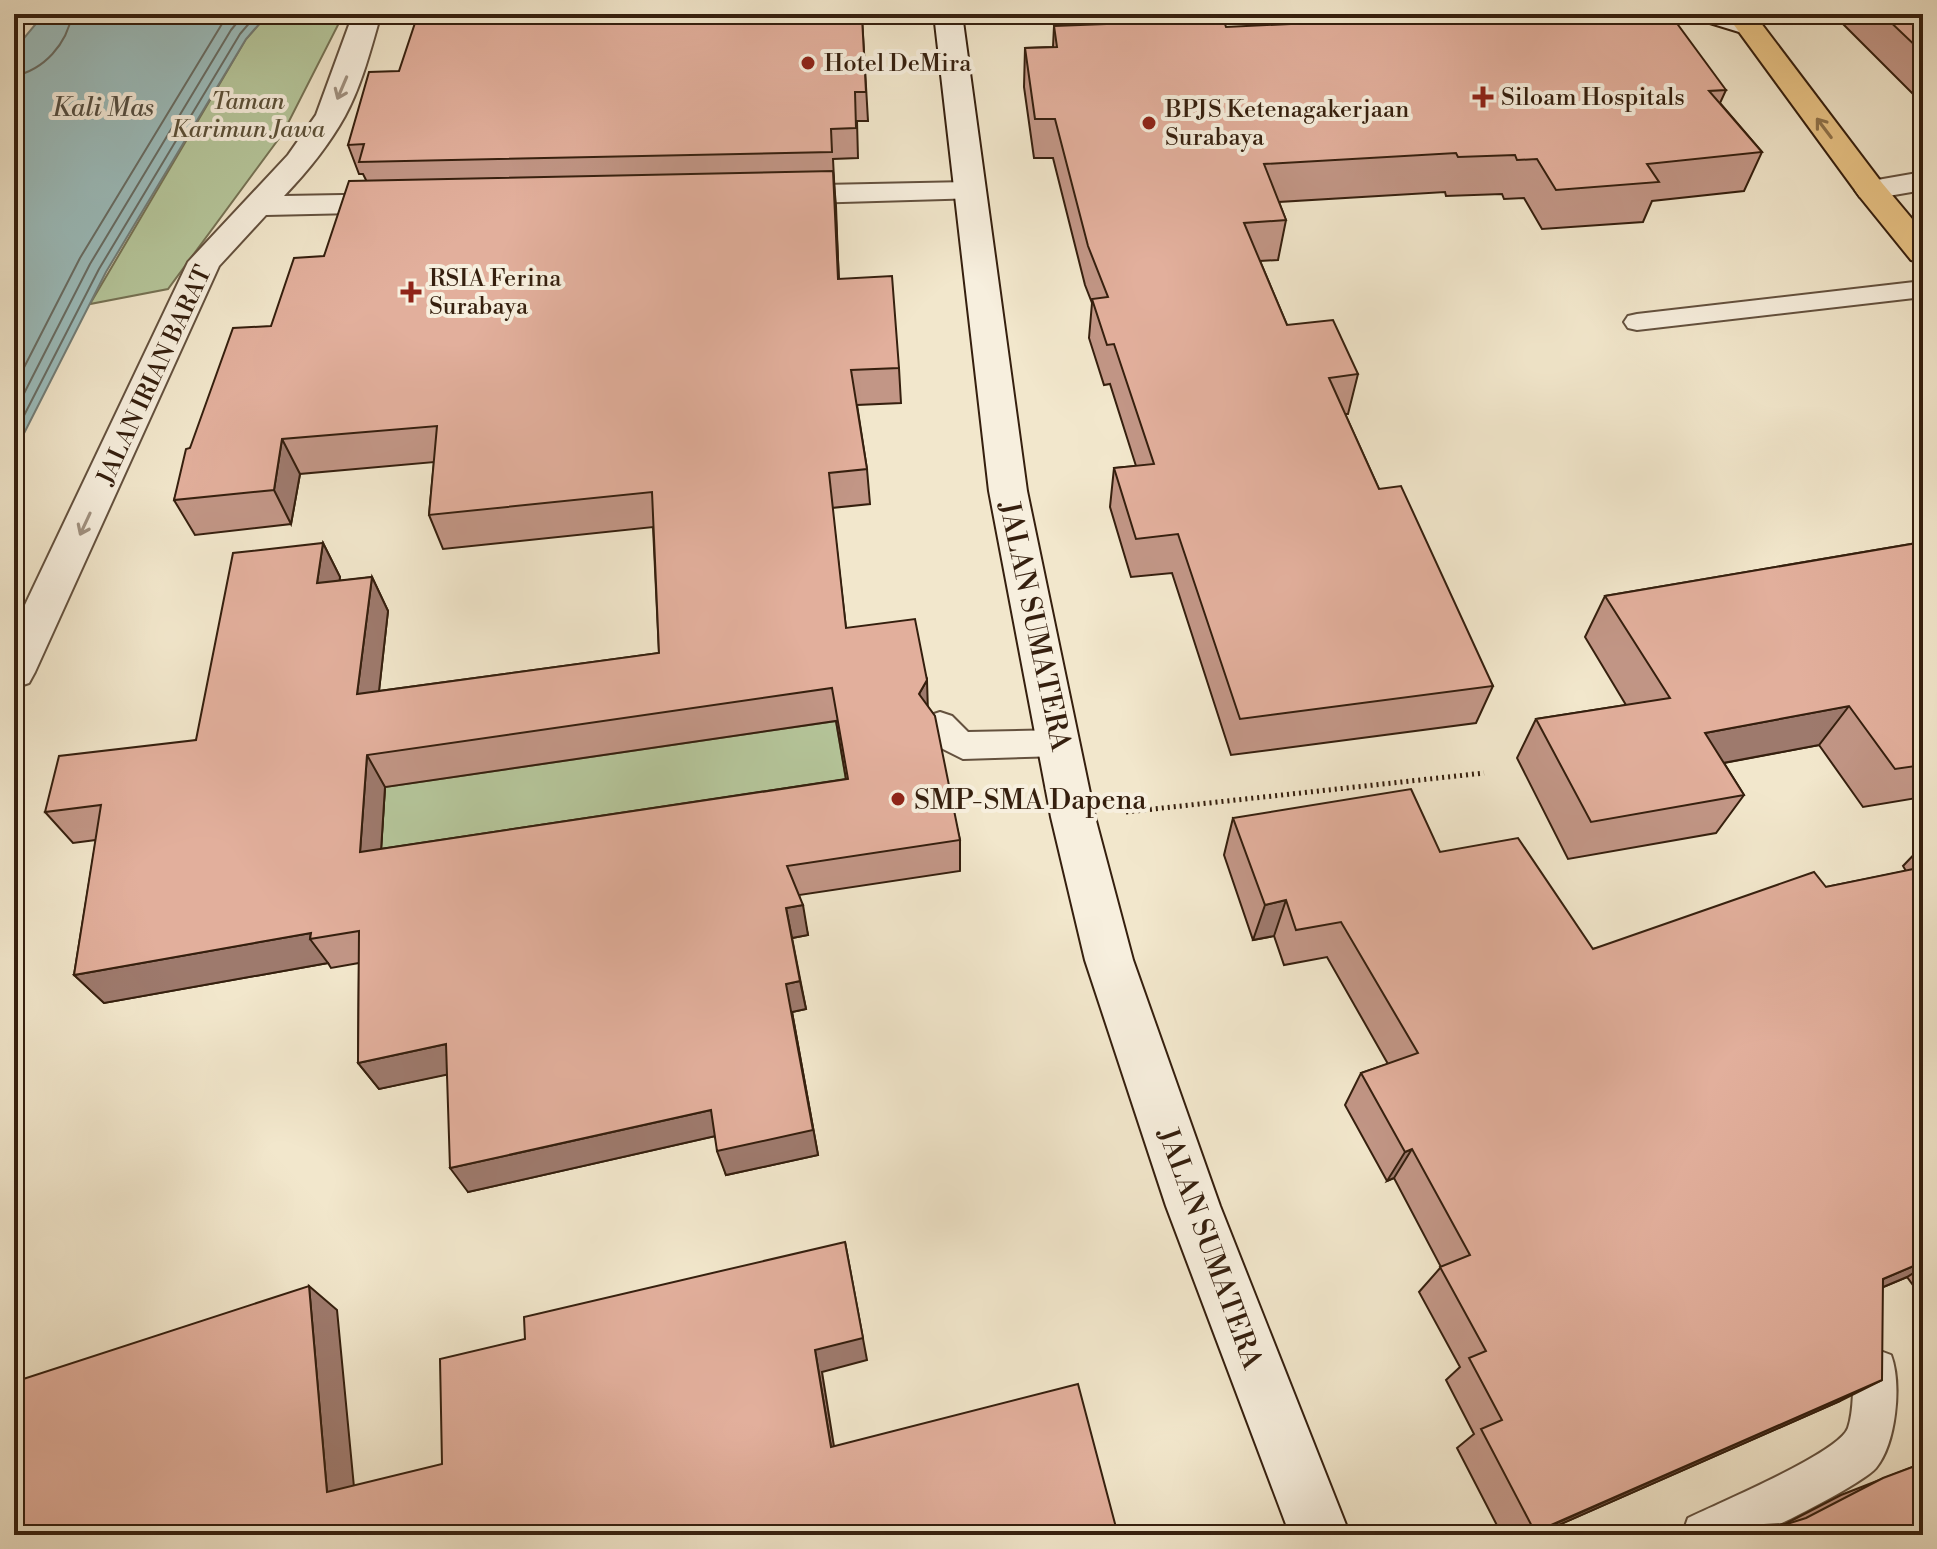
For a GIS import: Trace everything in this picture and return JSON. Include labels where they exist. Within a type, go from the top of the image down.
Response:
[{"type":"highway","points":[[1744,20],[1871,190],[1923,253]]},
{"type":"street","name":"JALAN IRIAN BARAT","points":[[14,672],[204,262],[299,162],[331,115],[367,14]]},
{"type":"street","name":"JALAN SUMATERA","points":[[948,14],[1008,491],[1073,817],[1109,960],[1188,1193],[1320,1535]]},
{"type":"street","points":[[1710,14],[1744,20]]},
{"type":"street","points":[[1871,190],[1923,181]]},
{"type":"street","points":[[747,196],[968,191]]},
{"type":"street","points":[[259,206],[432,202]]},
{"type":"lane","points":[[1637,322],[1923,289]]},
{"type":"lane","points":[[940,725],[949,737],[963,746],[1060,743]]},
{"type":"lane","points":[[1705,1535],[1833,1472],[1860,1452],[1871,1429],[1875,1371]]},
{"type":"path","points":[[1073,817],[1484,773]]},
{"type":"green space","name":"Taman Karimun Jawa","points":[[268,14],[336,14],[339,23],[283,133],[168,289],[90,304],[246,39]]},
{"type":"green space","points":[[836,721],[851,810],[379,883],[385,787]]},
{"type":"water","name":"Kali Mas","points":[[44,14],[268,14],[246,39],[106,272],[14,453],[14,50]]},
{"type":"building","points":[[418,14],[856,14],[856,17],[862,17],[866,92],[855,92],[856,128],[831,129],[832,152],[359,162],[364,144],[348,145],[369,72],[399,71]]},
{"type":"building","points":[[1501,14],[1670,14],[1726,90],[1709,91],[1762,152],[1647,164],[1659,182],[1556,190],[1537,159],[1517,160],[1515,155],[1458,157],[1456,153],[1264,164],[1286,220],[1244,223],[1287,325],[1333,320],[1358,374],[1329,378],[1379,489],[1401,486],[1493,686],[1240,719],[1178,534],[1136,539],[1114,468],[1154,464],[1114,344],[1107,345],[1092,299],[1108,297],[1088,246],[1055,119],[1035,119],[1025,48],[1057,47],[1054,26],[1105,24],[1103,19],[1222,15],[1226,27]]},
{"type":"building","points":[[1882,14],[1923,14],[1923,53]]},
{"type":"building","points":[[833,171],[838,279],[892,276],[899,368],[851,370],[867,469],[829,473],[846,628],[915,619],[927,680],[919,694],[935,716],[960,840],[787,866],[803,905],[786,908],[800,981],[786,984],[813,1130],[717,1151],[711,1110],[450,1168],[446,1044],[358,1063],[359,931],[310,939],[311,933],[74,975],[101,805],[45,812],[59,756],[196,740],[233,553],[323,543],[317,583],[372,577],[357,694],[659,653],[652,492],[429,515],[437,426],[282,439],[274,490],[174,500],[186,449],[190,448],[233,328],[271,326],[294,258],[324,256],[349,181]],"holes":[[[832,688],[848,779],[360,852],[367,755]]]},
{"type":"building","points":[[1923,542],[1923,765],[1895,769],[1849,706],[1705,733],[1744,795],[1591,822],[1536,719],[1670,698],[1605,596]]},
{"type":"building","points":[[1411,789],[1440,852],[1518,838],[1593,949],[1814,872],[1826,887],[1923,867],[1923,1262],[1883,1279],[1882,1380],[1535,1532],[1481,1429],[1502,1420],[1469,1358],[1486,1351],[1440,1267],[1470,1255],[1412,1149],[1405,1152],[1361,1073],[1418,1053],[1341,922],[1296,930],[1286,900],[1265,905],[1233,818]]},
{"type":"building","points":[[845,1242],[863,1338],[815,1350],[831,1447],[1078,1384],[1118,1535],[14,1535],[14,1382],[309,1286],[327,1492],[442,1464],[440,1359],[525,1339],[524,1317]]},
{"type":"building","points":[[1923,1463],[1923,1535],[1739,1535],[1764,1525],[1787,1524],[1806,1518],[1883,1478]]},
{"type":"place","name":"Hotel DeMira","points":[[808,63]]},
{"type":"place","name":"Siloam Hospitals","points":[[1483,97]]},
{"type":"place","name":"BPJS Ketenagakerjaan Surabaya","points":[[1149,123]]},
{"type":"place","name":"RSIA Ferina Surabaya","points":[[411,292]]},
{"type":"place","name":"SMP-SMA Dapena","points":[[898,799]]}]
